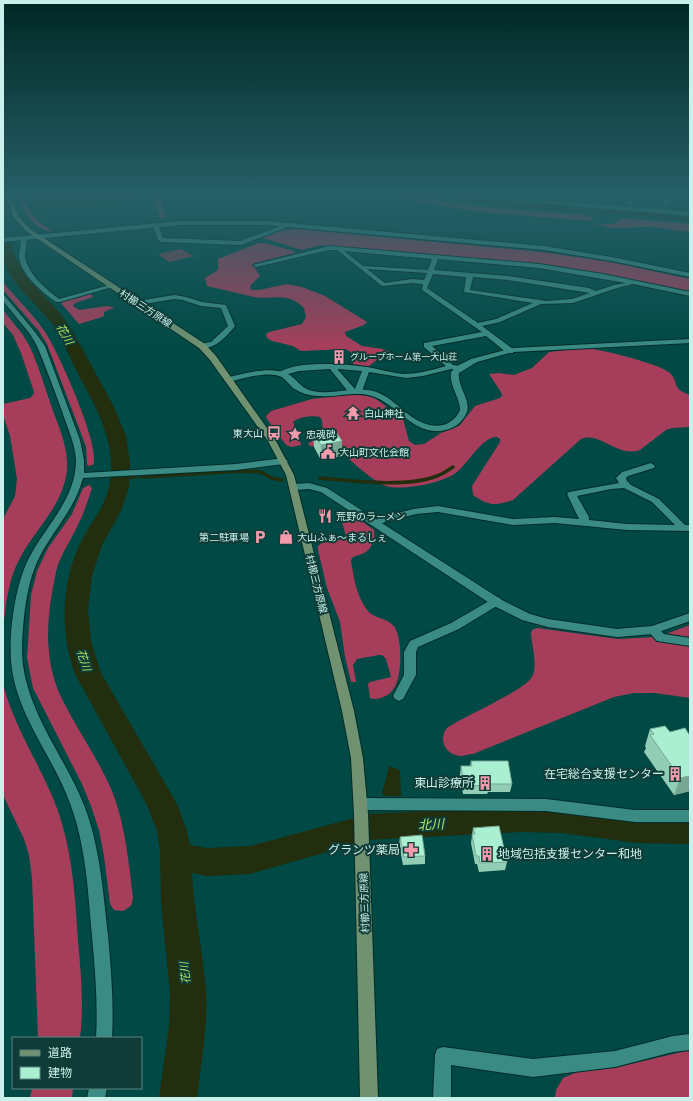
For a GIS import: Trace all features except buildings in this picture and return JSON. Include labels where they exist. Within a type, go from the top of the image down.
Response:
[{"type":"main road","name":"村櫛三方原線","points":[[54,246],[202,346],[272,441],[284,461],[294,487],[348,711],[357,758],[361,809],[369,1098]]},
{"type":"street","points":[[23,246],[22,256],[25,265],[48,294],[58,300],[113,286]]},
{"type":"street","points":[[527,246],[612,259],[690,275]]},
{"type":"street","points":[[256,265],[329,248],[436,256],[539,266],[633,282],[689,294],[687,296],[690,301]]},
{"type":"street","points":[[341,249],[340,251],[384,285],[412,281],[427,282]]},
{"type":"street","points":[[436,256],[424,289],[477,325],[510,351]]},
{"type":"street","points":[[362,268],[367,266],[539,282],[589,290],[596,293]]},
{"type":"street","points":[[470,275],[466,291],[547,303],[573,301],[616,286],[631,284],[633,282]]},
{"type":"street","points":[[3,297],[33,333],[44,352],[78,448],[80,460],[78,476],[71,499],[28,571],[22,596],[17,660],[23,691],[71,789],[87,834],[93,860],[103,964],[105,1000],[104,1037]]},
{"type":"street","points":[[138,303],[174,297],[184,298],[201,304],[224,306],[232,326],[213,344],[202,346]]},
{"type":"street","points":[[477,325],[498,321],[540,302]]},
{"type":"street","points":[[281,374],[300,389],[312,393],[326,395],[356,392],[377,396],[423,426],[434,429],[447,427],[455,424],[464,412],[464,407],[454,375],[454,368],[427,345],[488,333]]},
{"type":"street","points":[[228,380],[266,373],[281,374],[310,368],[334,367],[366,369],[397,375],[412,376],[454,368],[490,355],[510,351],[690,341]]},
{"type":"street","points":[[334,367],[334,370],[356,392]]},
{"type":"street","points":[[356,392],[366,369]]},
{"type":"street","points":[[78,476],[236,467],[284,461]]},
{"type":"street","points":[[651,466],[622,476],[621,481],[625,485],[655,500],[679,523],[688,528]]},
{"type":"street","points":[[584,522],[584,517],[572,494],[611,486],[625,485]]},
{"type":"street","points":[[294,487],[309,486],[319,488],[496,601],[526,617],[559,625],[617,633],[653,630],[690,617]]},
{"type":"street","points":[[375,524],[382,520],[416,511],[438,509],[513,522],[555,520],[627,527],[688,528]]},
{"type":"street","points":[[399,696],[410,675],[410,652],[414,644],[455,626],[496,601]]},
{"type":"street","points":[[653,630],[661,638],[690,642]]},
{"type":"street","points":[[361,809],[546,805],[635,816],[690,816]]},
{"type":"street","points":[[442,1098],[443,1055],[533,1068],[615,1059],[673,1044],[690,1042]]},
{"type":"shaded area","points":[[250,246],[277,246],[294,251],[295,253],[254,263],[253,265],[260,276],[250,286],[251,290],[259,290],[287,284],[302,287],[325,296],[367,322],[364,325],[345,332],[346,336],[362,346],[383,349],[390,352],[390,354],[379,358],[368,367],[357,366],[353,364],[351,352],[345,349],[301,351],[293,346],[272,341],[267,338],[266,334],[269,332],[302,324],[306,317],[304,308],[298,303],[286,298],[254,297],[207,286],[205,278],[218,270],[218,259]]},
{"type":"shaded area","points":[[290,246],[315,246],[302,250]]},
{"type":"shaded area","points":[[336,246],[482,246],[542,252],[610,262],[690,279],[690,291],[605,274],[540,264]]},
{"type":"shaded area","points":[[181,249],[194,256],[169,262],[158,254]]},
{"type":"shaded area","points":[[3,282],[43,329],[58,355],[85,419],[94,455],[93,465],[88,466],[87,464],[86,447],[47,344],[39,331],[3,290]]},
{"type":"shaded area","points":[[91,294],[93,297],[75,303],[73,306],[79,310],[107,306],[113,308],[104,312],[104,316],[102,317],[79,324],[61,303],[66,300]]},
{"type":"shaded area","points":[[3,310],[23,335],[30,347],[61,434],[67,461],[63,488],[51,512],[27,546],[16,566],[8,592],[3,629],[3,519],[15,496],[17,479],[10,436],[3,415],[3,404],[30,398],[34,392],[21,353],[13,335],[3,323]]},
{"type":"shaded area","points":[[583,348],[628,357],[654,365],[670,373],[678,388],[690,395],[690,427],[672,428],[666,430],[640,450],[632,451],[624,451],[595,438],[581,439],[513,500],[497,504],[488,503],[473,495],[472,486],[500,442],[500,439],[497,437],[486,441],[457,472],[443,480],[412,487],[393,487],[381,484],[369,476],[341,450],[309,445],[308,443],[323,435],[322,420],[320,417],[306,417],[293,422],[301,445],[292,447],[286,445],[266,416],[271,411],[312,399],[353,394],[368,396],[376,399],[403,419],[409,441],[415,445],[424,444],[441,433],[459,426],[475,406],[502,396],[489,374],[499,373],[514,375],[532,368],[549,352]]},
{"type":"shaded area","points":[[89,485],[92,488],[85,508],[56,570],[48,624],[49,656],[52,671],[63,701],[101,768],[112,791],[120,816],[126,844],[133,898],[131,906],[123,911],[114,910],[110,904],[99,830],[91,806],[82,784],[33,688],[27,658],[31,595],[37,571],[48,548],[72,514],[83,488]]},
{"type":"shaded area","points":[[344,514],[353,515],[374,530],[374,538],[369,549],[352,558],[351,561],[354,580],[360,598],[367,610],[373,615],[390,622],[399,638],[400,668],[396,685],[390,693],[379,698],[370,698],[368,684],[370,682],[391,677],[386,659],[382,655],[379,655],[357,659],[353,665],[356,682],[351,682],[345,657],[340,622],[327,588],[318,550],[318,546],[322,543],[345,539],[346,536],[341,519]]},
{"type":"shaded area","points":[[690,625],[690,639],[665,635],[666,634]]},
{"type":"shaded area","points":[[537,628],[618,639],[654,637],[667,643],[690,645],[690,698],[655,693],[634,693],[614,697],[473,754],[460,756],[450,753],[444,746],[443,741],[444,732],[447,728],[518,689],[532,677],[535,662],[531,634],[532,630]]},
{"type":"shaded area","points":[[3,684],[7,699],[19,728],[53,798],[64,833],[72,868],[81,977],[82,1014],[80,1037],[38,1037],[32,878],[29,855],[24,839],[3,795]]},
{"type":"shaded area","points":[[389,766],[400,770],[401,796],[386,796],[382,794]]},
{"type":"shaded area","points":[[690,1050],[690,1098],[555,1098],[556,1090],[563,1078],[577,1072],[618,1067]]},
{"type":"shaded area","points":[[32,1089],[73,1089],[72,1098],[30,1098]]},
{"type":"waterway","name":"花川","points":[[5,246],[11,261],[22,281],[61,324],[99,395],[117,436],[121,463],[119,487],[115,503],[93,541],[85,560],[76,609],[78,642],[88,674],[166,813],[172,831],[176,856]]},
{"type":"waterway","points":[[320,478],[379,483],[410,482],[437,476],[453,467]]},
{"type":"waterway","points":[[141,477],[242,471],[261,472],[271,478],[282,480]]},
{"type":"waterway","points":[[120,478],[136,477]]},
{"type":"waterway","name":"北川","points":[[176,856],[207,862],[250,860],[369,827],[520,819],[562,820],[637,830],[690,831]]},
{"type":"waterway","name":"花川","points":[[176,856],[177,903],[188,992],[187,1026],[178,1098]]},
{"type":"place","name":"グループホーム第一大山荘","points":[[339,357]]},
{"type":"place","name":"白山神社","points":[[353,413]]},
{"type":"place","name":"東大山","points":[[274,433]]},
{"type":"place","name":"忠魂碑","points":[[295,434]]},
{"type":"place","name":"大山町文化会館","points":[[328,452]]},
{"type":"place","name":"荒野のラーメン","points":[[325,516]]},
{"type":"place","name":"第二駐車場","points":[[260,537]]},
{"type":"place","name":"大山ふぁ～まるしぇ","points":[[286,537]]},
{"type":"place","name":"在宅総合支援センター","points":[[675,774]]},
{"type":"place","name":"東山診療所","points":[[485,783]]},
{"type":"place","name":"グランツ薬局","points":[[411,850]]},
{"type":"place","name":"地域包括支援センター和地","points":[[487,854]]}]
